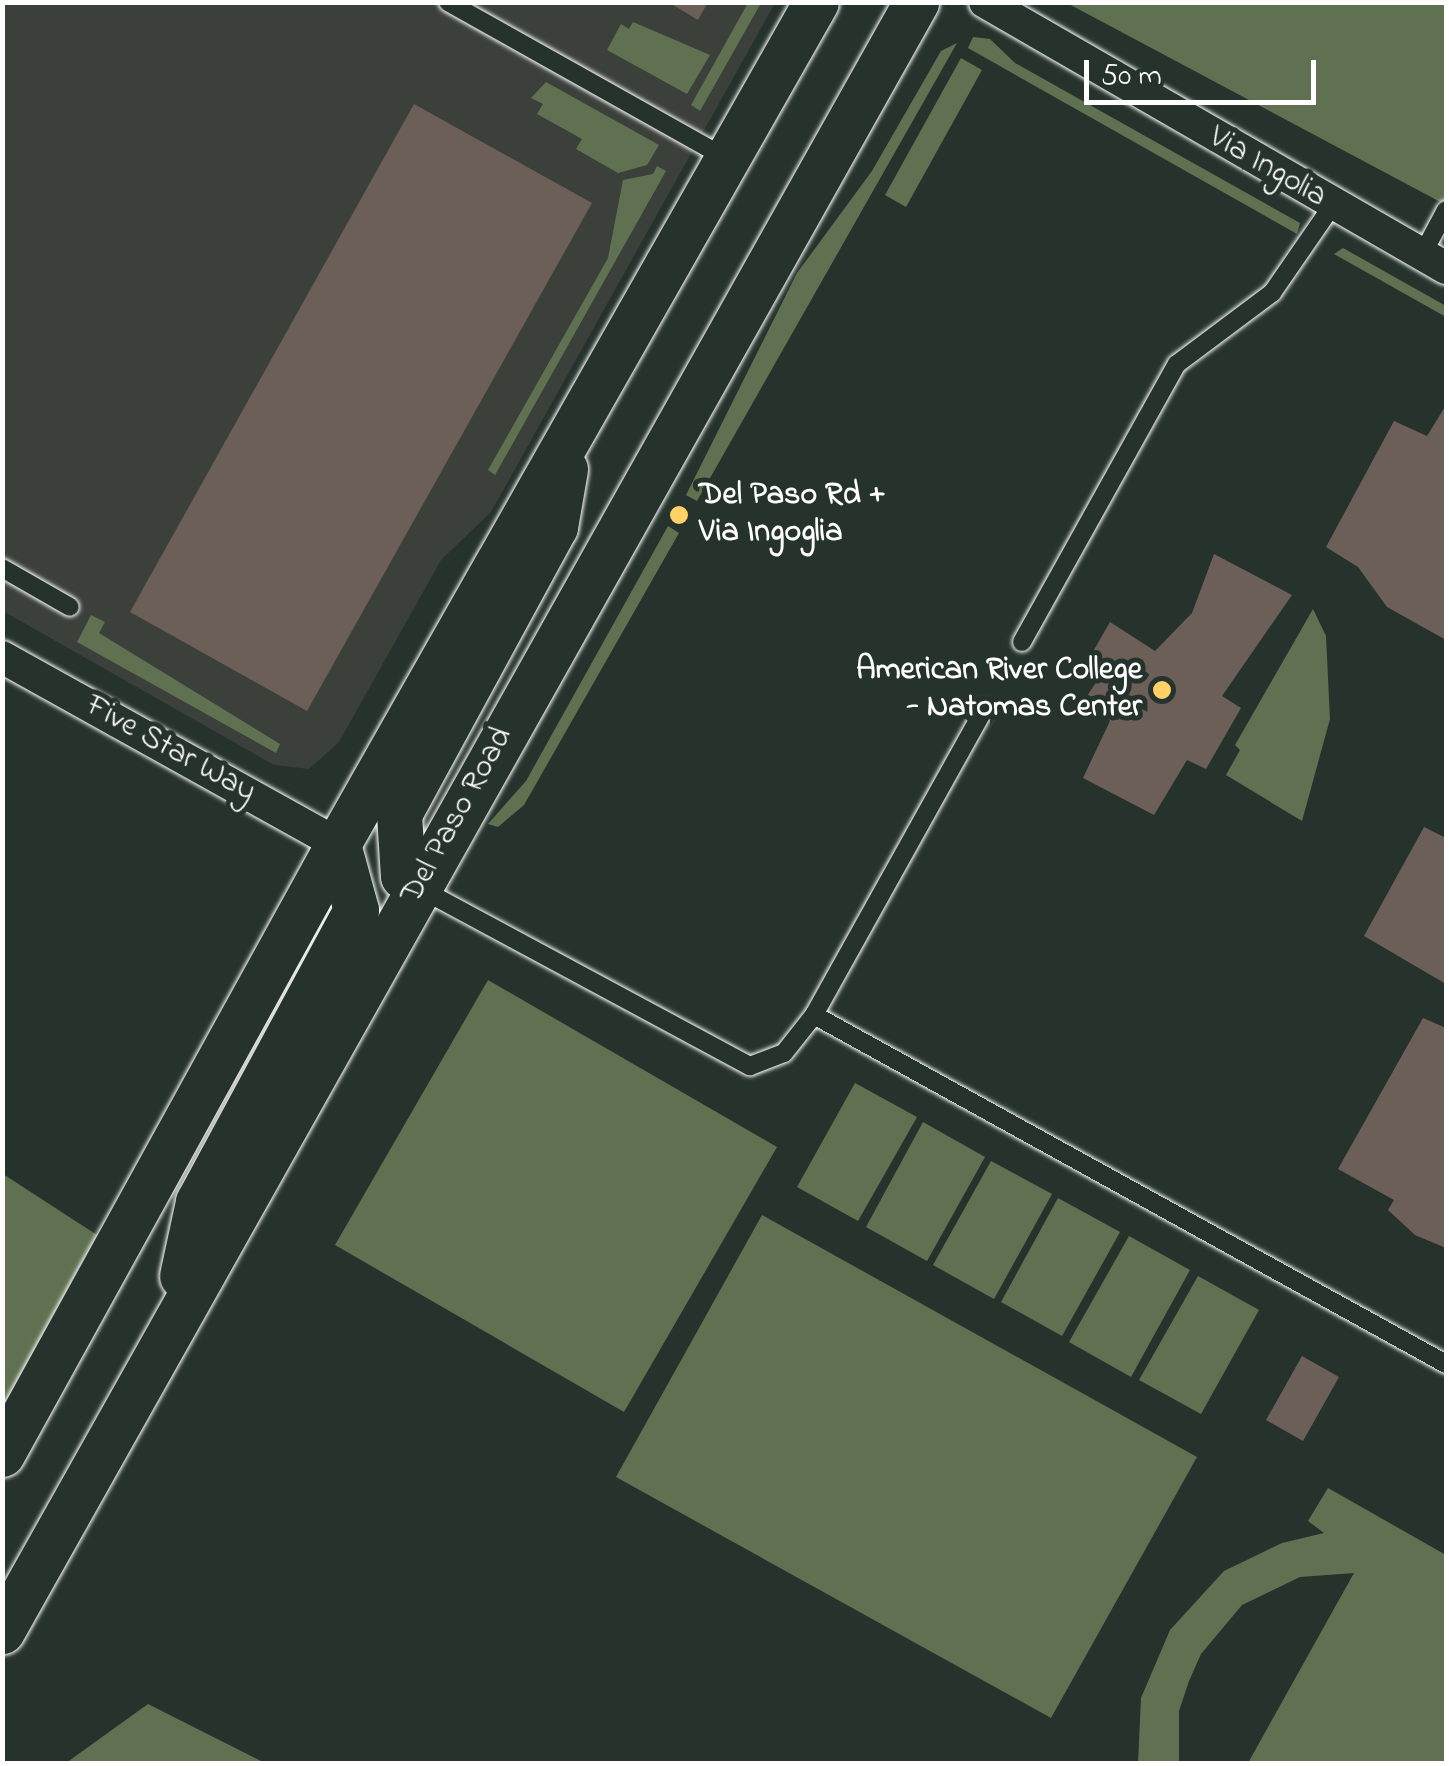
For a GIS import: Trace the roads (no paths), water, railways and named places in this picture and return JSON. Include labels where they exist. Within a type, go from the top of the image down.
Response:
[{"type":"main road","points":[[2,1454],[338,844],[816,2]]},
{"type":"main road","name":"Del Paso Road","points":[[2,1631],[916,2]]},
{"type":"main road","points":[[418,888],[403,876],[399,814],[555,527],[570,438]]},
{"type":"main road","points":[[172,1322],[198,1202],[356,910],[338,844]]},
{"type":"street","name":"Via Ingolia","points":[[985,2],[1434,262]]},
{"type":"street","name":"Five Star Way","points":[[2,656],[338,844]]},
{"type":"lane","points":[[448,2],[728,160]]},
{"type":"lane","points":[[1022,642],[1177,364],[1272,293],[1332,206]]},
{"type":"lane","points":[[1434,262],[1446,210]]},
{"type":"lane","points":[[2,568],[70,607]]},
{"type":"lane","points":[[418,888],[750,1066],[784,1053],[814,1015],[984,710]]},
{"type":"lane","points":[[814,1015],[1446,1364]]},
{"type":"place","name":"Del Paso Rd + Via Ingoglia","points":[[679,515]]},
{"type":"place","name":"American River College - Natomas Center","points":[[1162,690]]}]
